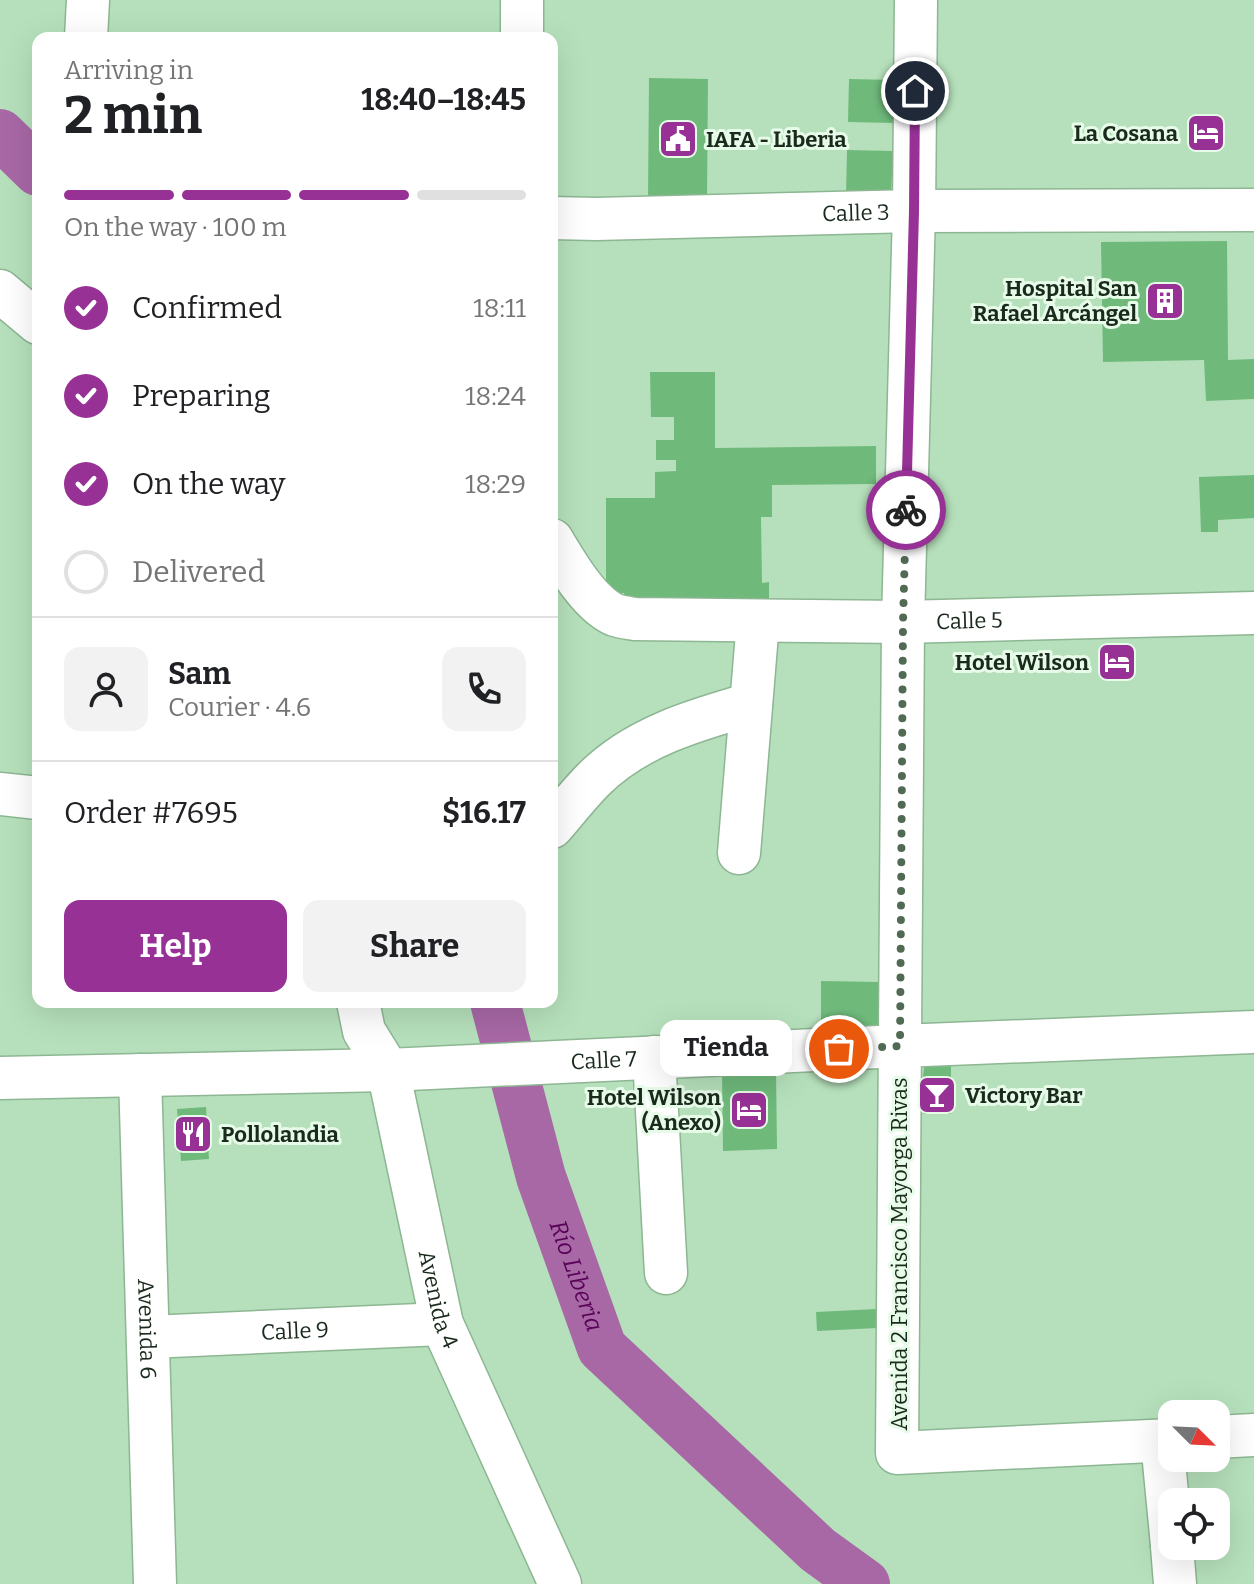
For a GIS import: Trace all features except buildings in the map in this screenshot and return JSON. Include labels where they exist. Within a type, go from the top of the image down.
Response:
[{"type":"street","points":[[86,32],[88,0]]},
{"type":"street","points":[[522,0],[522,32]]},
{"type":"street","name":"Avenida 2 Francisco Mayorga Rivas","points":[[916,0],[914,211],[903,622],[897,1453],[1158,1440]]},
{"type":"street","name":"Calle 3","points":[[558,218],[914,211],[1254,210]]},
{"type":"street","points":[[0,291],[32,318]]},
{"type":"street","name":"Calle 5","points":[[558,550],[573,575],[598,604],[615,615],[635,619],[903,622],[1254,613]]},
{"type":"street","points":[[739,853],[758,621]]},
{"type":"street","points":[[558,820],[595,778],[641,744],[701,719],[751,704]]},
{"type":"street","points":[[0,794],[32,797]]},
{"type":"street","name":"Avenida 4","points":[[359,1008],[364,1031],[388,1070],[442,1324],[560,1584]]},
{"type":"street","name":"Calle 7","points":[[0,1078],[388,1070],[1254,1032]]},
{"type":"street","points":[[654,1057],[666,1273]]},
{"type":"street","name":"Avenida 6","points":[[140,1075],[155,1584]]},
{"type":"street","name":"Calle 9","points":[[149,1337],[442,1324]]},
{"type":"street","points":[[1230,1436],[1254,1435]]},
{"type":"street","points":[[1173,1560],[1175,1584]]},
{"type":"waterway","name":"Río Liberia","points":[[0,134],[32,165]]},
{"type":"waterway","name":"Río Liberia","points":[[497,1008],[541,1177],[602,1348],[818,1550],[865,1584]]},
{"type":"way so far","points":[[839,1049],[900,1046],[906,510]]},
{"type":"place","name":"La Cosana","points":[[1206,133]]},
{"type":"place","name":"IAFA - Liberia","points":[[678,139]]},
{"type":"place","name":"Hospital San Rafael Arcángel","points":[[1165,301]]},
{"type":"place","name":"Hotel Wilson","points":[[1117,662]]},
{"type":"place","name":"Tienda","points":[[839,1049]]},
{"type":"place","name":"Victory Bar","points":[[937,1095]]},
{"type":"place","name":"Hotel Wilson (Anexo)","points":[[749,1110]]},
{"type":"place","name":"Pollolandia","points":[[193,1134]]},
{"type":"route","points":[[906,510],[915,91]]}]
